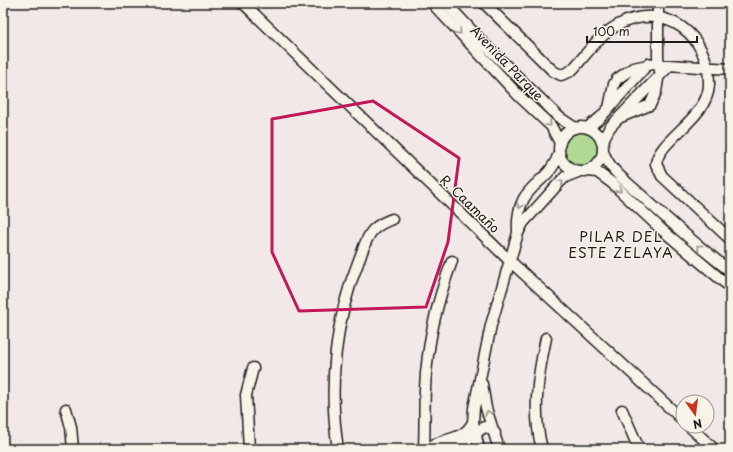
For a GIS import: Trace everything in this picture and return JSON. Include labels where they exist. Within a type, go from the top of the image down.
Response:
[{"type":"street","name":"R. Caamaño","points":[[243,3],[510,261],[675,413]]},
{"type":"street","name":"Avenida Parque","points":[[432,3],[516,93],[551,126],[559,148]]},
{"type":"street","name":"Avenida Parque","points":[[446,3],[486,46],[560,118],[575,128]]},
{"type":"street","points":[[484,3],[553,71],[560,75],[569,72],[574,68],[605,33],[614,27],[640,18],[657,18],[677,24],[691,35],[701,48],[707,68],[709,84],[705,99],[688,124],[661,152],[656,164],[662,176],[730,239]]},
{"type":"street","points":[[619,118],[650,105],[656,92],[660,77],[656,3]]},
{"type":"street","points":[[587,128],[600,118],[648,64]]},
{"type":"street","points":[[609,108],[614,84],[617,79],[633,68],[648,64],[659,64],[670,66],[730,69]]},
{"type":"street","points":[[707,68],[730,64]]},
{"type":"street","points":[[427,448],[442,441],[462,435],[470,428],[473,422],[494,312],[518,233],[523,223],[565,177],[598,164],[607,131],[670,66]]},
{"type":"street","points":[[620,96],[631,107]]},
{"type":"street","points":[[600,118],[610,127]]},
{"type":"street","points":[[518,233],[518,215],[521,203],[553,166],[563,136],[575,128],[587,128],[598,134],[608,163],[678,230],[730,271]]},
{"type":"street","points":[[559,148],[566,166],[582,171],[597,172],[612,183],[661,229],[730,286]]},
{"type":"street","points":[[536,184],[537,192],[540,196],[546,197]]},
{"type":"street","points":[[338,449],[334,410],[334,379],[337,347],[344,307],[353,274],[368,236],[380,224],[392,219]]},
{"type":"street","points":[[427,448],[425,387],[429,351],[441,290],[452,260]]},
{"type":"street","points":[[542,449],[537,423],[537,404],[540,365],[546,338]]},
{"type":"street","points":[[249,449],[246,395],[253,368]]},
{"type":"street","points":[[481,376],[486,408],[499,449]]},
{"type":"street","points":[[66,409],[71,427],[73,449]]},
{"type":"street","points":[[622,410],[638,449]]},
{"type":"street","points":[[473,422],[479,449]]},
{"type":"street","points":[[427,448],[462,446],[475,435],[478,430],[484,427],[489,428],[495,433]]},
{"type":"street","points":[[698,434],[714,449]]},
{"type":"highlighted area","points":[[373,101],[459,158],[448,242],[426,307],[299,311],[272,252],[272,119]]},
{"type":"green space","points":[[586,131],[595,136],[599,142],[599,156],[595,162],[586,167],[578,167],[569,162],[565,156],[564,145],[569,136],[575,132]]},
{"type":"district","name":"PILAR DEL ESTE ZELAYA","points":[[621,246]]}]
